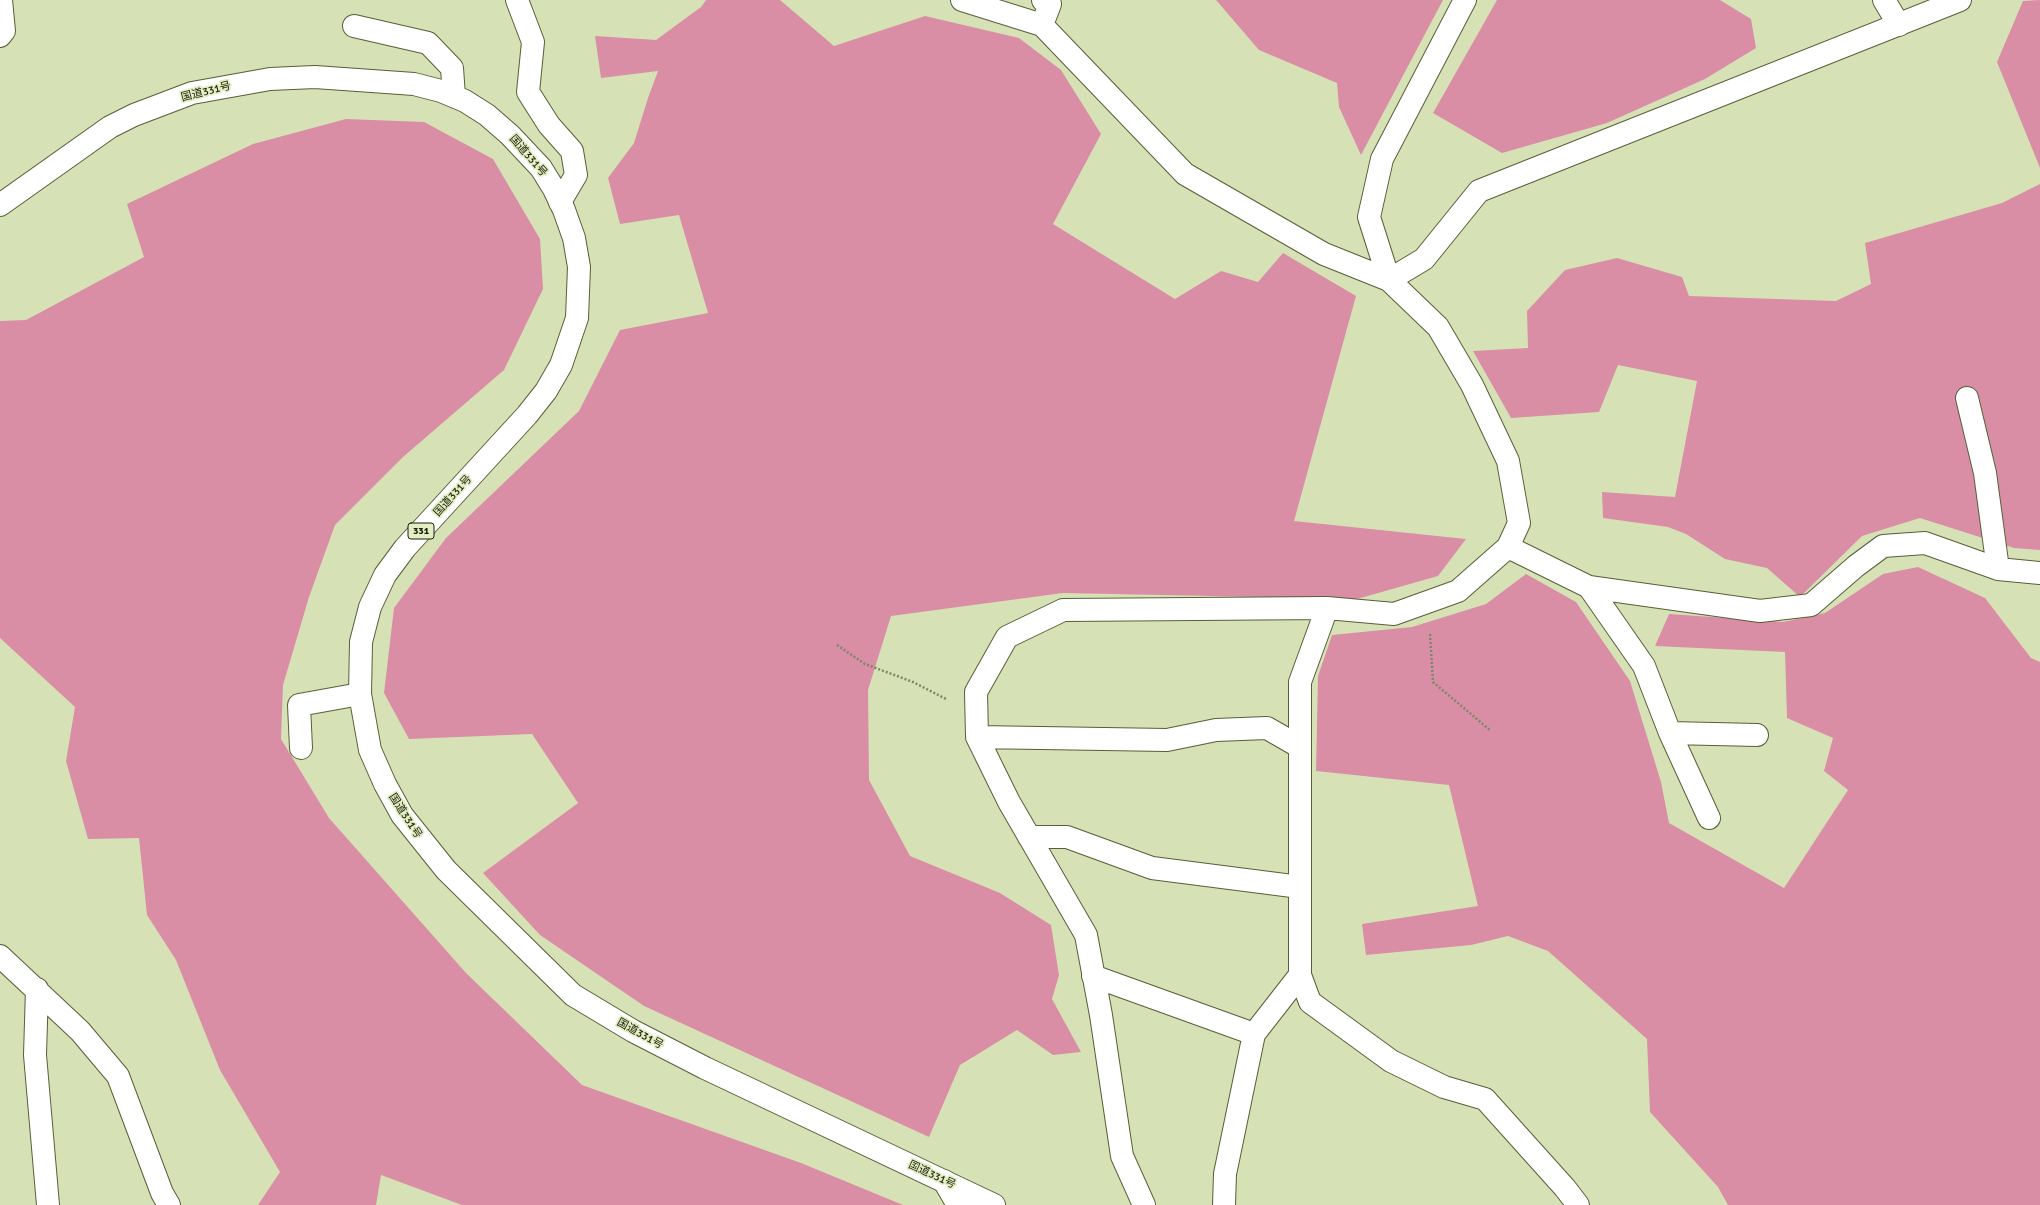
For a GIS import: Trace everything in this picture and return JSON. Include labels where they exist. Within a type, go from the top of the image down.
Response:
[{"type":"main road","points":[[0,36],[4,31],[1,0]]},
{"type":"main road","points":[[517,0],[533,42],[528,92],[549,125],[572,151],[576,175],[560,202]]},
{"type":"main road","points":[[962,0],[1042,25],[1185,174],[1324,254],[1389,280],[1438,327],[1472,385],[1508,461],[1519,523],[1508,547],[1458,591],[1394,614],[1326,608],[1063,610],[1007,637],[976,692],[977,738],[1029,836],[1086,935],[1101,1015],[1122,1156],[1144,1205]]},
{"type":"main road","points":[[1042,25],[1050,4],[1043,0]]},
{"type":"main road","points":[[1389,280],[1369,217],[1382,159],[1465,0]]},
{"type":"main road","points":[[1884,0],[1900,25]]},
{"type":"main road","points":[[1389,280],[1424,259],[1479,191],[1960,0]]},
{"type":"main road","points":[[354,26],[428,43],[452,68],[454,96]]},
{"type":"main road","name":"国道331号","points":[[0,205],[110,127],[134,115],[192,93],[270,79],[315,77],[414,84],[454,96],[488,116],[510,135],[541,168],[560,202],[574,238],[579,267],[577,318],[561,365],[546,391],[527,415],[405,548],[385,575],[370,607],[361,642],[360,694],[370,750],[384,784],[402,816],[446,870],[573,995],[633,1032],[705,1068],[994,1205]]},
{"type":"main road","points":[[1967,398],[1985,473],[1998,569]]},
{"type":"main road","points":[[1508,547],[1589,587],[1760,611],[1811,605],[1856,566],[1883,546],[1925,543],[1998,569],[2040,572]]},
{"type":"main road","points":[[1589,587],[1644,666],[1670,733],[1709,818]]},
{"type":"main road","points":[[1326,608],[1300,682],[1300,975],[1310,1002],[1391,1061],[1444,1087],[1485,1099],[1565,1188],[1578,1205]]},
{"type":"main road","points":[[301,748],[299,705],[360,694]]},
{"type":"main road","points":[[977,738],[1167,740],[1216,730],[1267,728],[1300,747]]},
{"type":"main road","points":[[1670,733],[1757,735]]},
{"type":"main road","points":[[1029,836],[1067,837],[1152,868],[1300,887]]},
{"type":"main road","points":[[0,956],[37,989],[80,1031],[118,1076],[162,1193],[169,1205]]},
{"type":"main road","points":[[1224,1205],[1225,1174],[1254,1034],[1300,975]]},
{"type":"main road","points":[[1093,976],[1254,1034]]},
{"type":"main road","points":[[37,989],[35,1055],[48,1205]]},
{"type":"main road","points":[[944,1181],[958,1205]]},
{"type":"path","points":[[1429,601],[1432,682],[1491,731]]},
{"type":"path","points":[[837,645],[865,664],[912,682],[976,716]]},
{"type":"shaded area","points":[[706,0],[780,0],[834,46],[925,16],[1019,38],[1061,70],[1101,134],[1053,224],[1175,299],[1221,271],[1258,282],[1283,253],[1356,296],[1294,521],[1466,539],[1438,576],[1357,599],[1063,593],[891,616],[868,690],[869,780],[910,856],[1000,893],[1051,925],[1059,975],[1052,999],[1081,1052],[1053,1055],[1017,1030],[960,1065],[929,1137],[644,1006],[540,935],[483,873],[578,803],[532,734],[409,739],[384,693],[394,608],[446,538],[579,411],[620,330],[708,313],[679,215],[620,224],[608,178],[634,143],[658,71],[601,78],[595,36],[656,40],[701,7]]},
{"type":"shaded area","points":[[1216,0],[1443,0],[1361,155],[1339,107],[1337,83],[1259,50]]},
{"type":"shaded area","points":[[1497,0],[1720,0],[1751,19],[1756,48],[1705,79],[1607,123],[1502,153],[1433,113]]},
{"type":"shaded area","points":[[2040,0],[2040,168],[1997,62],[2023,1]]},
{"type":"shaded area","points":[[346,119],[424,122],[493,159],[540,239],[543,289],[504,370],[403,457],[335,525],[309,597],[283,685],[281,739],[329,818],[466,973],[582,1085],[801,1163],[903,1205],[462,1205],[381,1175],[376,1205],[258,1205],[280,1172],[220,1070],[176,960],[147,915],[139,838],[88,839],[66,761],[75,707],[0,638],[0,321],[26,320],[144,257],[127,204],[253,144]]},
{"type":"shaded area","points":[[2040,184],[2040,550],[2014,548],[1920,518],[1862,536],[1800,597],[1767,568],[1725,559],[1686,534],[1668,527],[1603,518],[1602,492],[1675,497],[1697,381],[1618,365],[1599,412],[1511,418],[1473,351],[1528,348],[1527,311],[1565,270],[1617,258],[1682,277],[1689,296],[1836,301],[1871,284],[1865,243],[2002,203]]},
{"type":"shaded area","points":[[1918,567],[1985,598],[2031,658],[2040,662],[2040,1205],[1728,1205],[1718,1187],[1650,1112],[1647,1039],[1548,951],[1508,936],[1471,945],[1366,955],[1362,924],[1478,906],[1449,785],[1316,771],[1318,676],[1332,635],[1412,627],[1486,604],[1526,574],[1576,602],[1630,681],[1661,782],[1669,823],[1784,888],[1848,790],[1824,771],[1833,738],[1787,718],[1785,652],[1655,646],[1669,614],[1783,622],[1825,613],[1883,574]]}]
